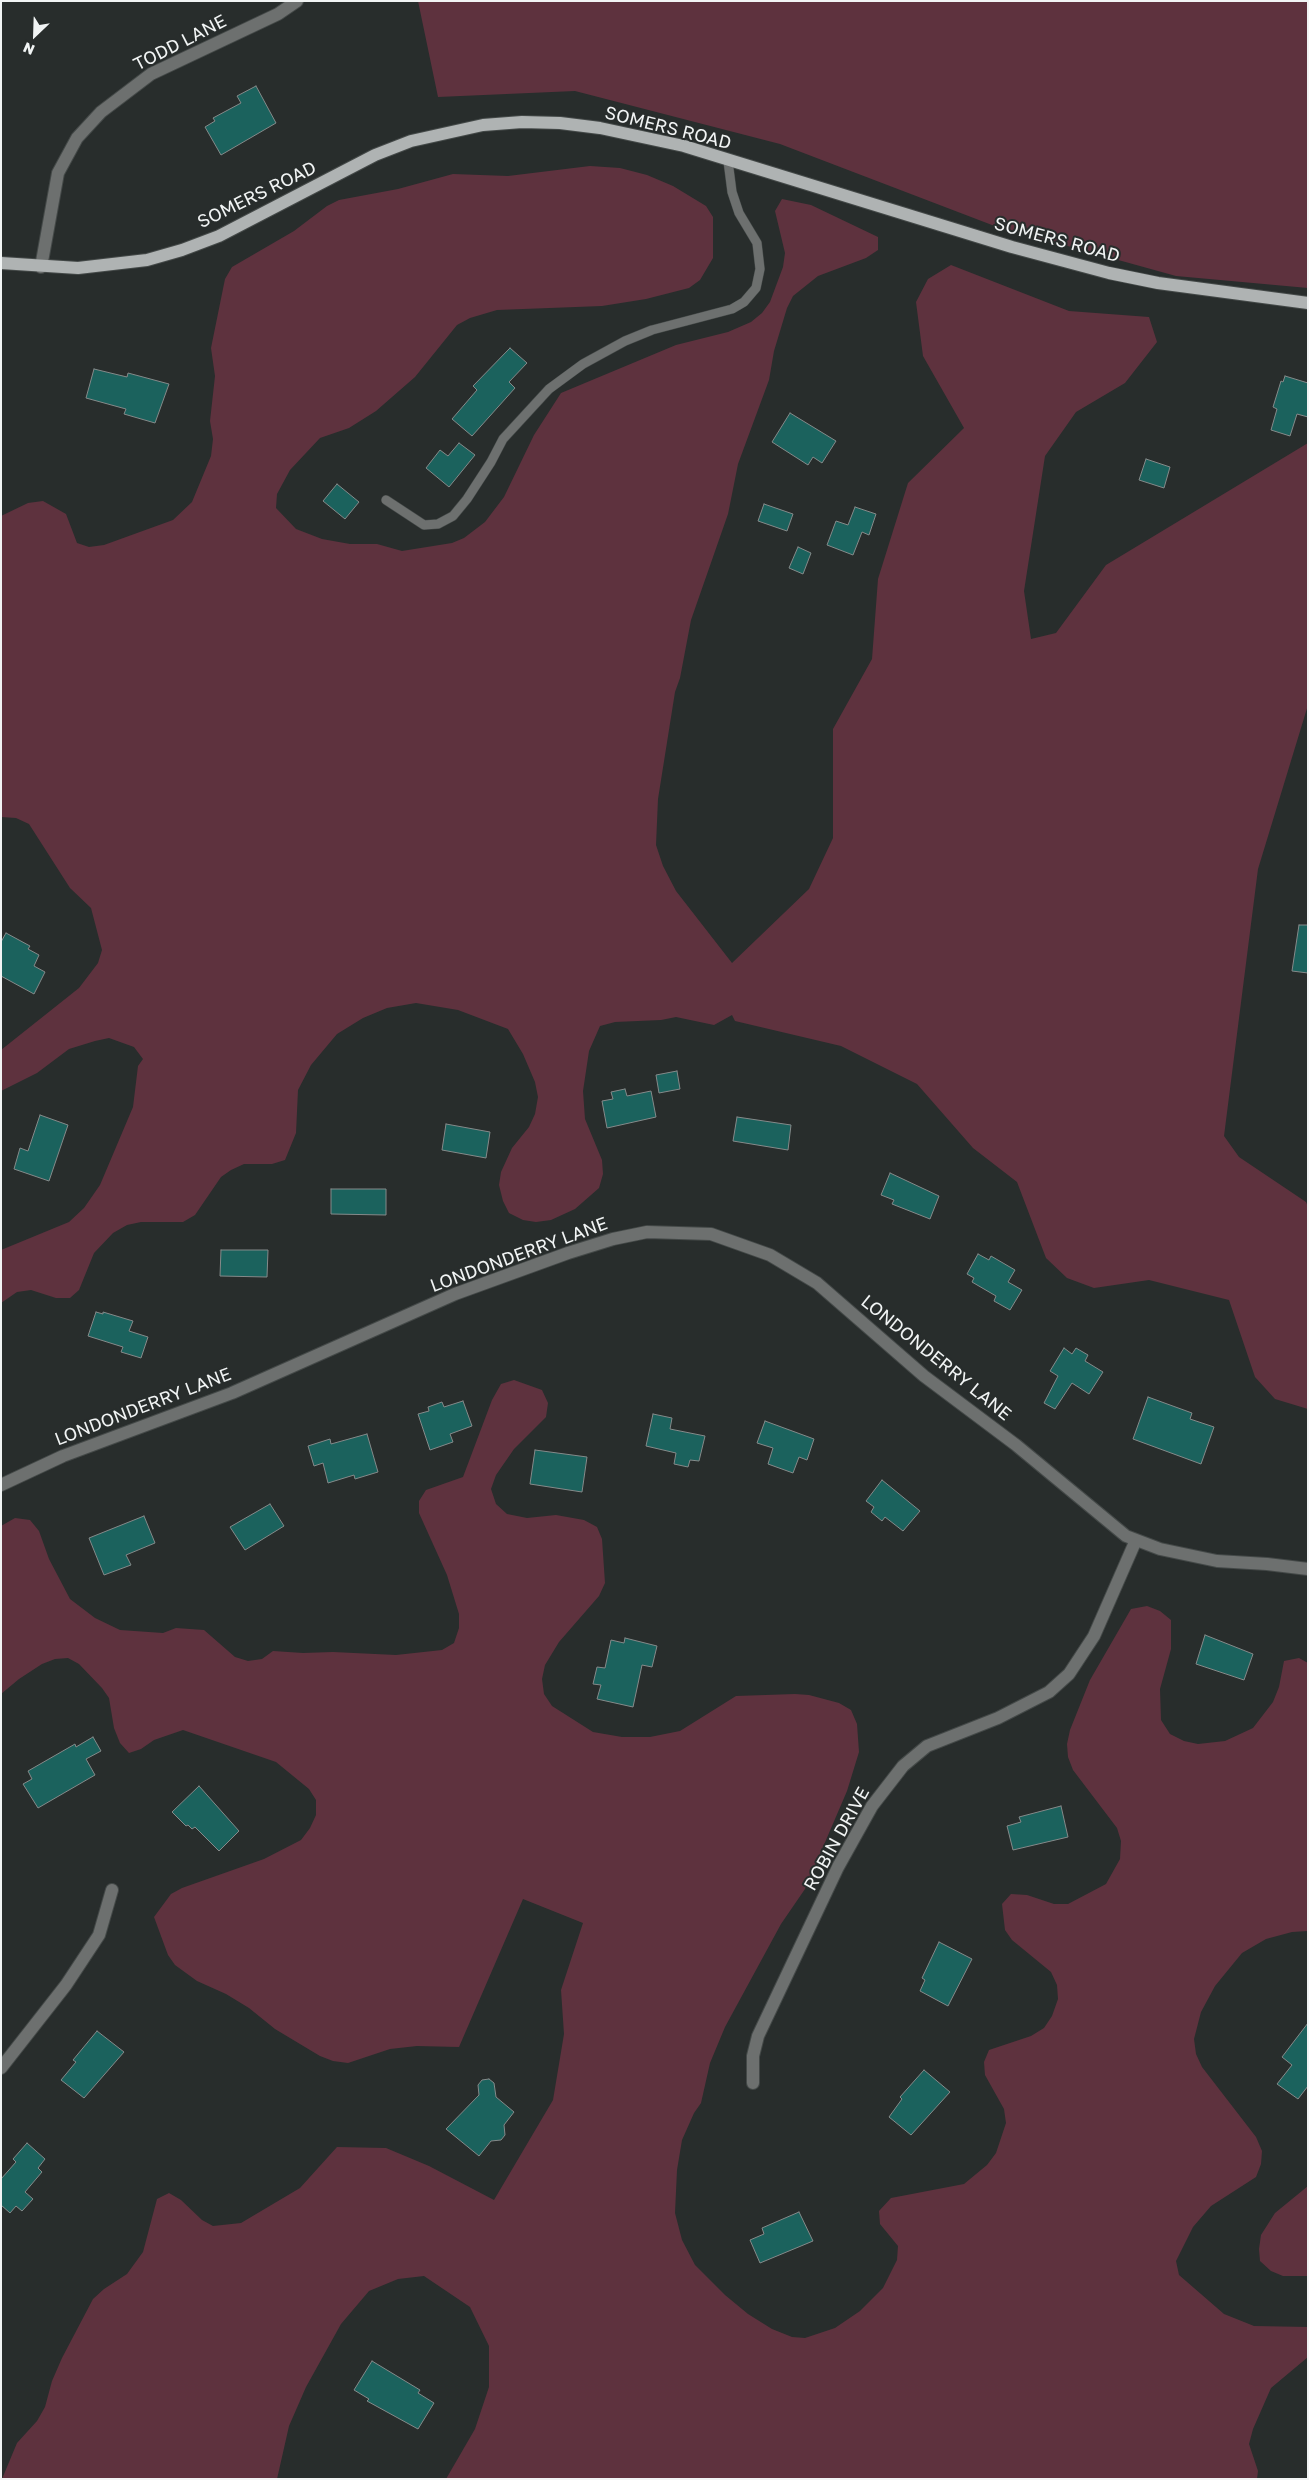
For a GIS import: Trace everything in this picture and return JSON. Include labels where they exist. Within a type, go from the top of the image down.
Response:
[{"type":"main road","name":"SOMERS ROAD","points":[[1,263],[78,268],[114,266],[182,250],[252,220],[375,155],[411,141],[483,125],[522,122],[600,128],[684,146],[1062,262],[1158,283],[1308,303]]},
{"type":"street","name":"TODD LANE","points":[[41,267],[58,173],[78,138],[101,112],[152,74],[278,14],[297,1]]},
{"type":"street","name":"LONDONDERRY LANE","points":[[1,1485],[72,1452],[232,1393],[455,1294],[568,1253],[613,1239],[646,1232],[711,1234],[770,1255],[817,1282],[924,1376],[1016,1445],[1126,1536],[1160,1549],[1217,1561],[1308,1569]]},
{"type":"street","name":"ROBIN DRIVE","points":[[753,2083],[753,2056],[758,2036],[838,1867],[872,1806],[903,1766],[928,1746],[1015,1710],[1048,1692],[1070,1674],[1094,1636],[1136,1540]]},
{"type":"street","points":[[1,2068],[66,1985],[99,1935],[112,1890]]},
{"type":"lane","points":[[386,500],[424,525],[438,524],[453,516],[468,499],[491,462],[502,439],[549,389],[583,364],[625,340],[652,330],[732,309],[744,302],[756,288],[760,269],[757,243],[739,213],[732,192],[728,161]]},
{"type":"shaded area","points":[[418,1],[1308,1],[1308,288],[1176,276],[992,225],[780,144],[575,91],[438,97]]},
{"type":"shaded area","points":[[590,166],[620,168],[647,175],[673,186],[706,206],[713,217],[713,258],[700,280],[689,288],[646,299],[602,306],[497,310],[470,318],[457,325],[415,377],[376,411],[349,428],[320,438],[290,470],[277,494],[276,508],[296,529],[322,539],[350,544],[377,544],[402,551],[452,543],[464,538],[485,522],[504,497],[534,435],[561,393],[676,345],[728,332],[751,322],[762,313],[770,302],[783,267],[785,253],[775,211],[782,199],[811,205],[878,237],[878,250],[866,258],[818,276],[793,296],[787,308],[774,351],[769,380],[738,464],[728,514],[691,620],[680,678],[675,692],[658,799],[656,845],[663,866],[676,891],[732,963],[809,889],[833,838],[833,729],[872,659],[878,579],[908,483],[964,428],[923,356],[916,302],[928,279],[951,265],[1069,311],[1149,317],[1157,342],[1125,383],[1076,412],[1045,456],[1024,591],[1031,639],[1056,633],[1106,565],[1308,443],[1308,705],[1258,869],[1224,1136],[1239,1157],[1306,1202],[1308,1207],[1308,1409],[1275,1399],[1255,1377],[1229,1300],[1149,1280],[1094,1288],[1067,1278],[1046,1258],[1017,1182],[973,1148],[917,1084],[841,1046],[735,1021],[732,1015],[714,1025],[676,1017],[661,1020],[615,1022],[600,1026],[589,1051],[583,1091],[585,1119],[602,1160],[603,1174],[599,1188],[575,1209],[551,1220],[536,1222],[523,1220],[509,1213],[503,1201],[499,1185],[501,1172],[512,1148],[529,1127],[535,1114],[538,1097],[535,1082],[523,1054],[508,1029],[458,1010],[416,1003],[387,1008],[363,1018],[337,1034],[311,1065],[298,1090],[296,1133],[285,1160],[272,1164],[244,1164],[231,1170],[221,1177],[195,1215],[183,1222],[141,1222],[127,1225],[113,1233],[94,1253],[79,1290],[70,1298],[56,1298],[31,1290],[17,1292],[1,1303],[1,1250],[69,1222],[84,1208],[100,1185],[133,1107],[138,1066],[143,1059],[134,1047],[109,1038],[95,1041],[69,1049],[37,1073],[1,1091],[1,1050],[79,988],[98,963],[102,950],[91,908],[70,888],[29,824],[16,818],[1,817],[1,516],[28,503],[43,501],[66,514],[77,543],[89,547],[104,545],[173,520],[192,502],[211,456],[213,439],[210,421],[215,376],[211,348],[225,279],[232,267],[294,231],[327,206],[339,200],[398,189],[453,174],[508,176]]},
{"type":"shaded area","points":[[514,1380],[542,1390],[548,1403],[546,1417],[514,1449],[496,1475],[491,1489],[496,1504],[507,1514],[527,1518],[556,1515],[584,1520],[597,1527],[602,1539],[605,1583],[599,1596],[559,1642],[545,1665],[542,1679],[544,1694],[552,1706],[593,1732],[622,1737],[650,1737],[680,1731],[736,1696],[809,1695],[839,1703],[851,1710],[857,1724],[859,1752],[847,1791],[805,1889],[781,1924],[725,2027],[710,2063],[701,2103],[694,2113],[682,2140],[677,2170],[675,2213],[682,2240],[695,2265],[725,2295],[748,2314],[772,2329],[792,2337],[805,2338],[835,2328],[860,2311],[883,2288],[897,2260],[898,2246],[880,2224],[879,2211],[891,2198],[964,2184],[987,2165],[996,2153],[1006,2123],[1004,2109],[985,2075],[984,2062],[989,2050],[1031,2036],[1044,2028],[1052,2016],[1058,1999],[1057,1985],[1051,1972],[1012,1940],[1005,1930],[1002,1904],[1011,1894],[1027,1895],[1054,1904],[1068,1904],[1106,1884],[1120,1859],[1121,1841],[1117,1828],[1073,1770],[1068,1757],[1067,1744],[1070,1730],[1090,1680],[1131,1609],[1147,1606],[1160,1611],[1171,1620],[1171,1649],[1160,1689],[1161,1720],[1170,1734],[1184,1741],[1198,1744],[1225,1741],[1253,1728],[1273,1702],[1279,1687],[1284,1661],[1299,1658],[1308,1663],[1308,1931],[1292,1932],[1266,1939],[1242,1953],[1215,1986],[1201,2012],[1194,2039],[1196,2054],[1202,2067],[1256,2137],[1262,2151],[1261,2164],[1256,2177],[1211,2206],[1193,2227],[1176,2261],[1179,2275],[1224,2314],[1254,2326],[1308,2327],[1308,2357],[1271,2388],[1253,2429],[1249,2444],[1258,2471],[1257,2479],[446,2479],[475,2429],[489,2387],[489,2346],[470,2307],[424,2276],[398,2279],[369,2291],[341,2324],[306,2387],[289,2426],[277,2479],[2,2479],[17,2443],[37,2421],[45,2407],[52,2381],[62,2358],[93,2299],[104,2289],[127,2274],[143,2252],[157,2199],[169,2193],[181,2200],[202,2220],[213,2226],[241,2223],[300,2188],[337,2147],[386,2148],[429,2166],[494,2200],[553,2100],[564,2034],[561,1990],[583,1923],[523,1899],[459,2047],[417,2046],[390,2049],[348,2063],[333,2061],[320,2056],[275,2029],[249,2008],[226,1994],[197,1981],[175,1965],[168,1955],[154,1917],[171,1894],[182,1888],[264,1859],[301,1840],[310,1828],[316,1815],[316,1800],[309,1789],[276,1762],[183,1730],[154,1740],[141,1749],[129,1753],[120,1743],[114,1728],[109,1698],[79,1664],[68,1658],[55,1659],[42,1664],[1,1694],[1,1526],[15,1518],[30,1520],[39,1531],[49,1559],[70,1599],[95,1618],[120,1630],[163,1633],[176,1628],[204,1630],[235,1657],[248,1661],[262,1659],[273,1651],[396,1655],[442,1650],[454,1643],[459,1628],[459,1614],[447,1575],[419,1513],[419,1501],[426,1490],[463,1477],[492,1400],[501,1384]]},
{"type":"shaded area","points":[[1308,2186],[1308,2276],[1283,2276],[1271,2271],[1260,2261],[1261,2235],[1275,2213]]},
{"type":"building","points":[[256,86],[276,123],[221,155],[205,127],[215,121],[213,118],[241,103],[237,96]]},
{"type":"building","points":[[510,348],[527,363],[509,382],[515,388],[472,436],[452,419],[477,390],[473,386]]},
{"type":"building","points":[[94,369],[127,377],[128,373],[169,384],[155,423],[124,414],[126,409],[86,398]]},
{"type":"building","points":[[1285,376],[1308,383],[1308,417],[1297,414],[1290,436],[1271,430],[1277,409],[1273,407],[1281,381],[1283,382]]},
{"type":"building","points":[[790,413],[836,441],[822,463],[813,457],[808,465],[772,442]]},
{"type":"building","points":[[459,443],[475,455],[449,487],[426,468],[440,450],[448,456]]},
{"type":"building","points":[[1146,459],[1170,467],[1164,488],[1139,480]]},
{"type":"building","points":[[337,484],[359,502],[345,519],[323,501]]},
{"type":"building","points":[[764,504],[793,514],[787,531],[758,521]]},
{"type":"building","points":[[855,507],[876,514],[869,535],[862,532],[853,555],[827,545],[836,521],[848,525]]},
{"type":"building","points":[[798,547],[811,553],[803,574],[789,568]]},
{"type":"building","points":[[1299,925],[1308,925],[1308,973],[1292,971]]},
{"type":"building","points":[[6,933],[30,946],[28,949],[39,955],[34,966],[45,972],[34,994],[1,976],[1,942]]},
{"type":"building","points":[[677,1071],[680,1089],[659,1093],[656,1075]]},
{"type":"building","points":[[625,1089],[627,1096],[651,1091],[656,1117],[607,1128],[602,1101],[613,1099],[611,1092]]},
{"type":"building","points":[[40,1115],[68,1125],[49,1181],[14,1169],[20,1148],[28,1151]]},
{"type":"building","points":[[737,1117],[791,1125],[788,1150],[733,1141]]},
{"type":"building","points":[[446,1124],[490,1132],[486,1158],[442,1150]]},
{"type":"building","points":[[890,1173],[939,1196],[930,1219],[892,1204],[894,1200],[881,1195]]},
{"type":"building","points":[[331,1189],[386,1189],[386,1215],[331,1214]]},
{"type":"building","points":[[221,1250],[268,1250],[267,1277],[220,1276]]},
{"type":"building","points":[[978,1254],[989,1260],[991,1256],[1015,1270],[1008,1282],[1022,1290],[1010,1310],[994,1301],[996,1296],[972,1282],[974,1278],[967,1274]]},
{"type":"building","points":[[96,1312],[103,1314],[103,1312],[133,1321],[129,1331],[148,1337],[141,1358],[121,1352],[123,1347],[88,1336]]},
{"type":"building","points":[[1064,1348],[1072,1354],[1076,1348],[1088,1355],[1085,1361],[1103,1372],[1089,1394],[1072,1383],[1055,1409],[1044,1403],[1058,1376],[1050,1371]]},
{"type":"building","points":[[1148,1397],[1192,1413],[1190,1419],[1214,1427],[1201,1464],[1133,1439]]},
{"type":"building","points":[[463,1401],[472,1426],[450,1434],[453,1442],[430,1450],[418,1414],[429,1411],[428,1407],[442,1402],[444,1407]]},
{"type":"building","points":[[653,1414],[672,1418],[670,1429],[705,1436],[699,1461],[690,1460],[688,1467],[674,1464],[676,1453],[646,1446]]},
{"type":"building","points":[[765,1421],[814,1439],[807,1460],[799,1457],[793,1473],[768,1464],[773,1448],[757,1443]]},
{"type":"building","points":[[367,1434],[378,1472],[355,1479],[354,1475],[328,1483],[323,1463],[314,1466],[308,1446],[330,1439],[331,1444]]},
{"type":"building","points":[[535,1450],[587,1457],[582,1492],[530,1484]]},
{"type":"building","points":[[882,1480],[920,1511],[903,1531],[885,1517],[882,1521],[871,1512],[874,1507],[866,1501]]},
{"type":"building","points":[[270,1504],[284,1526],[245,1550],[230,1527]]},
{"type":"building","points":[[144,1516],[155,1543],[126,1555],[131,1565],[104,1575],[89,1538]]},
{"type":"building","points":[[1205,1635],[1253,1654],[1244,1680],[1196,1664]]},
{"type":"building","points":[[625,1638],[657,1646],[652,1667],[642,1665],[633,1707],[597,1699],[601,1685],[593,1684],[597,1667],[605,1668],[611,1640],[624,1643]]},
{"type":"building","points":[[93,1737],[101,1751],[86,1759],[95,1775],[38,1808],[23,1784],[32,1779],[28,1771],[75,1744],[76,1747]]},
{"type":"building","points":[[199,1786],[239,1831],[219,1851],[195,1827],[192,1829],[188,1825],[186,1826],[172,1812]]},
{"type":"building","points":[[1061,1806],[1068,1837],[1013,1850],[1007,1826],[1021,1822],[1019,1817]]},
{"type":"building","points":[[939,1942],[972,1959],[948,2006],[920,1991],[925,1980],[922,1978]]},
{"type":"building","points":[[1308,2023],[1308,2086],[1298,2099],[1277,2084],[1292,2065],[1282,2057]]},
{"type":"building","points":[[97,2031],[124,2052],[84,2098],[61,2080],[76,2062],[73,2060]]},
{"type":"building","points":[[924,2070],[950,2092],[911,2135],[889,2117],[902,2099],[900,2097]]},
{"type":"building","points":[[489,2079],[494,2083],[496,2097],[514,2112],[504,2125],[505,2135],[501,2140],[491,2141],[479,2156],[446,2129],[479,2095],[478,2085],[482,2080]]},
{"type":"building","points":[[27,2143],[45,2159],[38,2168],[42,2172],[25,2192],[33,2199],[22,2211],[16,2206],[10,2213],[1,2205],[1,2179],[16,2162],[13,2159]]},
{"type":"building","points":[[799,2212],[813,2241],[760,2263],[750,2240],[764,2234],[762,2228]]},
{"type":"building","points":[[372,2361],[420,2390],[418,2393],[434,2403],[418,2429],[367,2401],[369,2399],[354,2390]]}]
